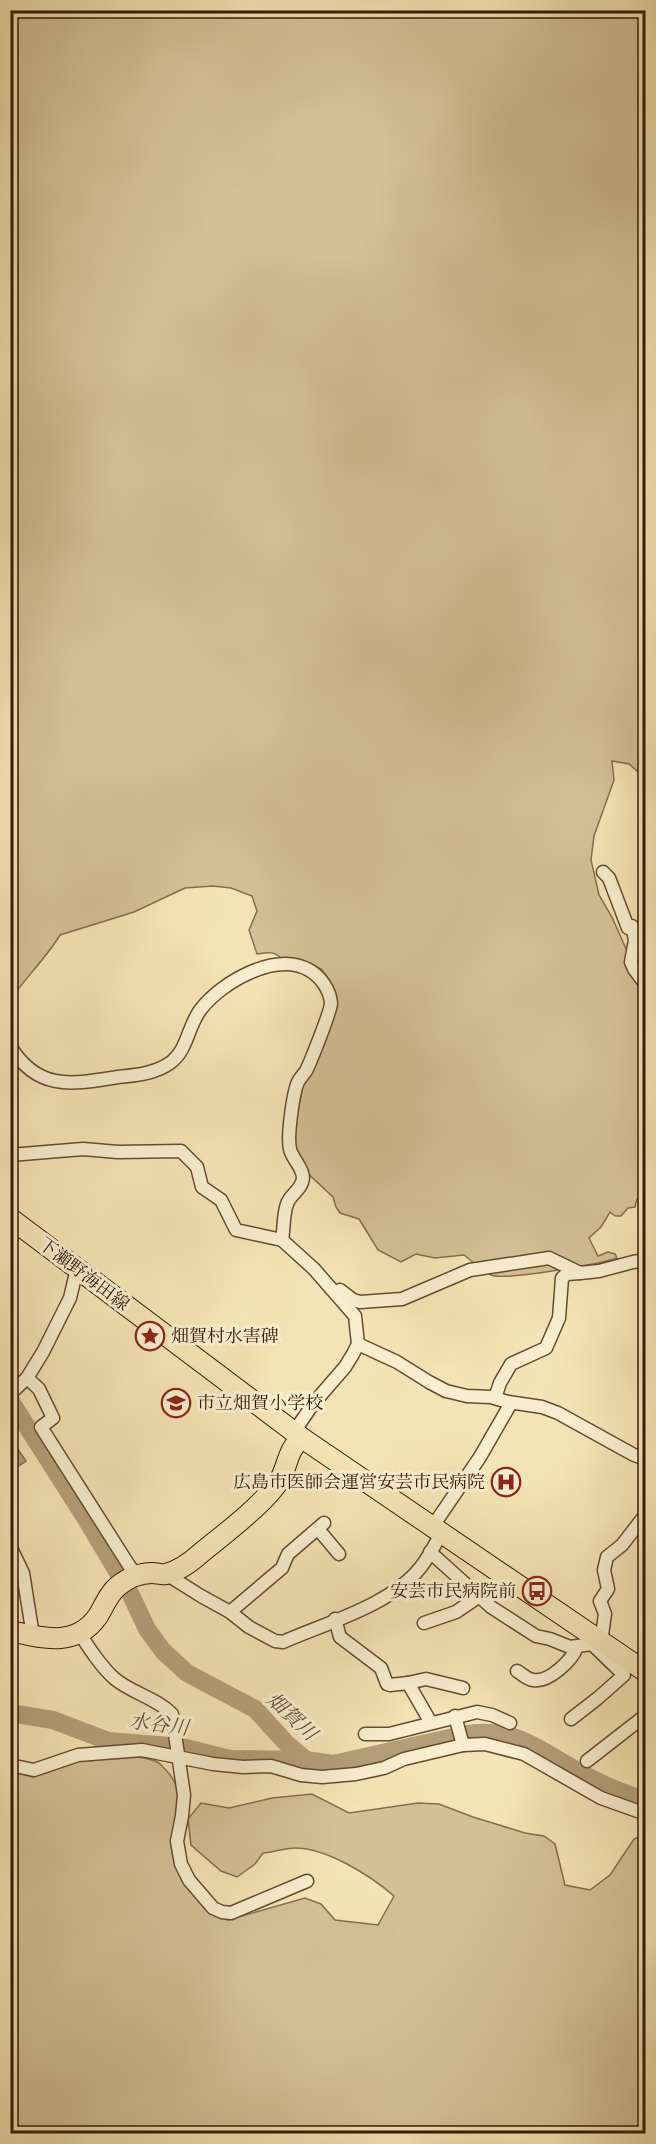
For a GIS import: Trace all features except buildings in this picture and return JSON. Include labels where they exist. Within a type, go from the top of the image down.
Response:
[{"type":"main road","name":"下瀬野海田線","points":[[10,1218],[298,1435],[437,1529],[597,1642],[645,1672]]},
{"type":"main road","points":[[10,1631],[58,1640],[80,1633],[97,1617],[117,1587],[136,1576],[150,1573],[166,1574],[184,1566],[263,1500],[278,1482],[298,1435]]},
{"type":"street","points":[[603,872],[609,878],[628,928],[632,926],[635,940],[631,962],[645,984]]},
{"type":"street","points":[[10,1046],[18,1059],[28,1068],[49,1081],[58,1083],[73,1084],[150,1073],[172,1061],[180,1053],[201,1009],[239,978],[258,969],[274,965],[290,965],[312,972],[321,980],[330,995],[330,1010],[307,1069],[297,1082],[294,1095],[290,1149],[303,1178],[300,1188],[287,1203],[282,1240]]},
{"type":"street","points":[[10,1155],[83,1149],[118,1152],[181,1151],[197,1167],[202,1187],[220,1200],[236,1230],[282,1240],[314,1269],[356,1316],[358,1344],[345,1367],[318,1398],[298,1435]]},
{"type":"street","points":[[314,1269],[323,1274],[347,1296],[360,1302],[402,1299],[470,1270],[549,1258],[579,1273]]},
{"type":"street","points":[[495,1398],[500,1383],[511,1364],[546,1348],[559,1318],[562,1278],[567,1274],[599,1271],[639,1261],[645,1264]]},
{"type":"street","points":[[79,1269],[70,1298],[60,1318],[19,1386],[39,1389],[53,1418],[41,1427],[136,1576]]},
{"type":"street","points":[[358,1344],[397,1362],[446,1390],[467,1396],[495,1398],[511,1403],[542,1407],[558,1413],[645,1460]]},
{"type":"street","points":[[166,1574],[275,1641],[283,1642],[372,1604],[392,1593],[420,1568],[430,1552],[437,1529],[511,1403]]},
{"type":"street","points":[[597,1642],[605,1614],[600,1601],[608,1589],[604,1562],[622,1545],[645,1514]]},
{"type":"street","points":[[230,1612],[282,1568],[288,1554],[321,1526],[339,1554]]},
{"type":"street","points":[[10,1546],[23,1573],[33,1636]]},
{"type":"street","points":[[430,1552],[478,1597],[536,1636],[570,1647],[597,1642]]},
{"type":"street","points":[[424,1623],[456,1612],[478,1597]]},
{"type":"street","points":[[335,1619],[340,1637],[375,1662],[381,1668],[387,1684],[426,1679],[463,1688]]},
{"type":"street","points":[[80,1633],[116,1680],[165,1707],[172,1714],[184,1795],[177,1841],[181,1864],[189,1880],[213,1908],[231,1913],[307,1881]]},
{"type":"street","points":[[571,1719],[624,1675],[597,1642]]},
{"type":"street","points":[[517,1671],[536,1681],[544,1679],[568,1661],[577,1647]]},
{"type":"street","points":[[408,1683],[431,1723]]},
{"type":"street","points":[[364,1734],[389,1734],[477,1712],[492,1715],[510,1723]]},
{"type":"street","points":[[588,1761],[645,1715]]},
{"type":"street","points":[[455,1719],[463,1744]]},
{"type":"street","points":[[10,1765],[34,1770],[78,1755],[142,1750],[177,1753],[213,1764],[243,1767],[271,1766],[301,1775],[322,1777],[356,1774],[384,1768],[404,1759],[463,1744],[484,1744],[524,1754],[601,1798],[645,1814]]},
{"type":"shaded area","points":[[11,11],[645,11],[645,778],[629,764],[612,761],[614,780],[594,836],[591,860],[599,895],[612,917],[645,992],[646,1125],[642,1145],[645,1150],[645,1193],[637,1199],[635,1207],[628,1208],[621,1216],[615,1216],[610,1212],[601,1227],[589,1238],[598,1256],[608,1252],[615,1254],[617,1258],[513,1276],[491,1275],[464,1255],[435,1258],[416,1254],[401,1262],[378,1250],[359,1219],[340,1213],[333,1197],[303,1169],[293,1134],[307,1066],[333,997],[328,978],[321,969],[310,963],[283,960],[271,953],[257,954],[249,930],[257,911],[252,896],[231,888],[213,886],[185,888],[134,912],[60,935],[11,999]]},
{"type":"shaded area","points":[[10,1438],[26,1461],[11,1471],[10,1471]]},
{"type":"shaded area","points":[[78,1756],[150,1759],[158,1762],[164,1768],[177,1789],[177,1810],[172,1844],[175,1863],[183,1879],[200,1902],[211,1912],[228,1920],[305,1898],[321,1904],[335,1920],[378,1925],[394,1896],[348,1864],[307,1849],[291,1848],[263,1853],[255,1864],[237,1877],[221,1871],[191,1845],[188,1819],[201,1803],[229,1808],[272,1798],[312,1794],[349,1813],[418,1803],[439,1804],[525,1833],[544,1836],[555,1844],[565,1885],[590,1890],[610,1875],[634,1839],[645,1834],[645,2133],[11,2134],[11,1771],[33,1777],[66,1764]]},
{"type":"waterway","name":"畑賀川","points":[[10,1400],[86,1519],[130,1593],[147,1629],[163,1651],[187,1673],[255,1709],[288,1745],[306,1760]]},
{"type":"waterway","name":"畑賀川","points":[[10,1713],[53,1720],[108,1741],[182,1747],[230,1759],[306,1760],[333,1764],[467,1734],[498,1733],[535,1746],[600,1783],[646,1800]]},
{"type":"place","name":"畑賀村水害碑","points":[[150,1336]]},
{"type":"place","name":"市立畑賀小学校","points":[[176,1403]]},
{"type":"place","name":"広島市医師会運営安芸市民病院","points":[[506,1482]]},
{"type":"place","name":"安芸市民病院前","points":[[537,1591]]},
{"type":"water label","name":"水谷川","points":[[159,1724]]}]
